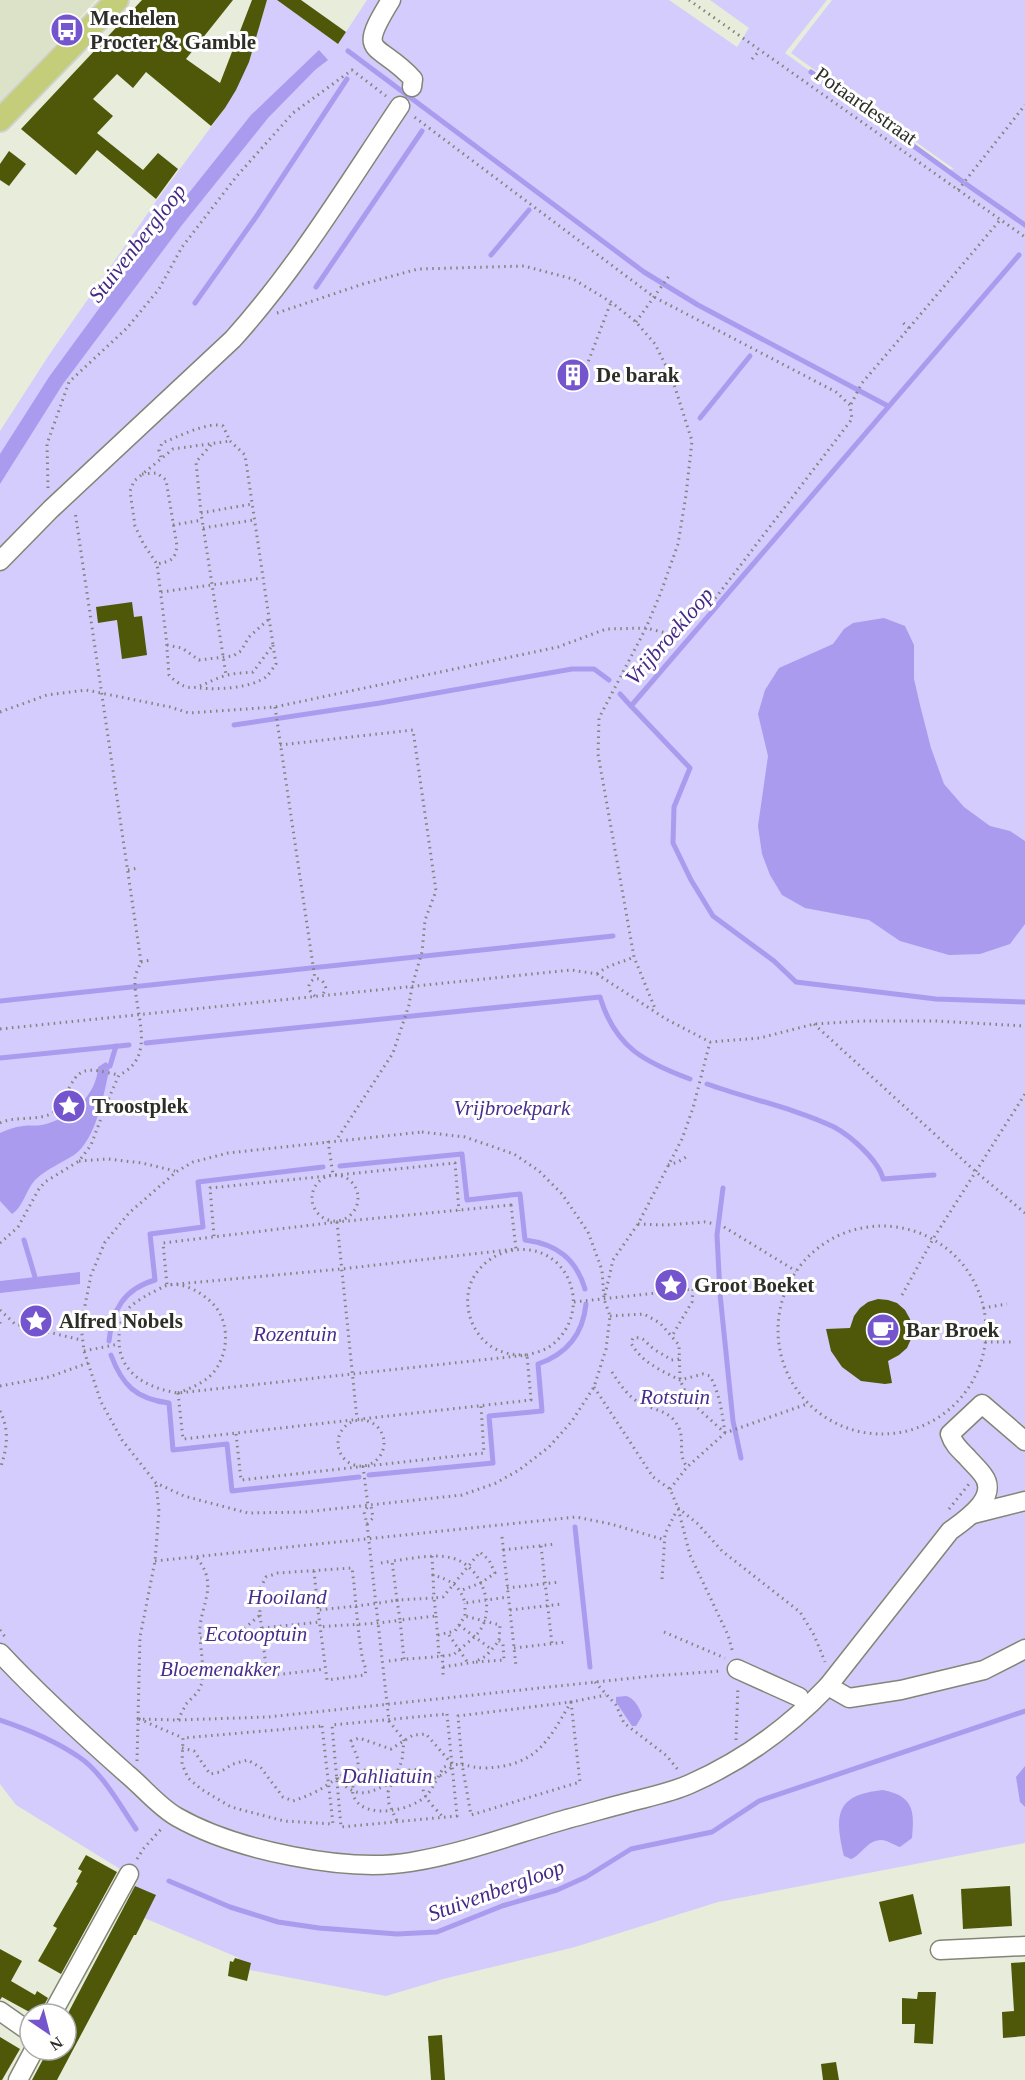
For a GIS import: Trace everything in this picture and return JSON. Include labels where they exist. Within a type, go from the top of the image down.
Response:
[{"type":"main road","points":[[0,120],[117,0]]},
{"type":"street","points":[[392,0],[375,26],[371,38],[374,46],[380,52],[413,79],[412,87]]},
{"type":"street","points":[[0,561],[51,509],[233,339],[253,317],[290,270],[400,106]]},
{"type":"street","points":[[6,1649],[72,1724],[175,1816],[215,1835],[295,1857],[363,1866],[409,1863],[453,1854],[539,1827],[660,1795],[689,1784],[773,1736],[802,1713],[833,1679],[950,1531],[973,1514],[982,1503],[987,1490],[985,1476],[952,1442],[950,1434],[982,1404],[1025,1441]]},
{"type":"street","points":[[973,1514],[1025,1501]]},
{"type":"street","points":[[833,1679],[849,1698],[902,1690],[984,1670],[1025,1649]]},
{"type":"street","points":[[736,1666],[799,1697]]},
{"type":"street","points":[[59,2002],[129,1874]]},
{"type":"street","points":[[940,1950],[1025,1946]]},
{"type":"street","points":[[0,2011],[18,2024]]},
{"type":"street","points":[[18,2080],[28,2062]]},
{"type":"path","name":"Potaardestraat","points":[[689,0],[1025,237]]},
{"type":"path","points":[[752,59],[760,50]]},
{"type":"path","points":[[0,712],[47,695],[86,690],[189,713],[275,707],[558,647],[606,629],[646,628],[670,634],[714,600],[852,419],[850,405],[836,392],[654,297],[352,70],[293,113],[236,177],[182,247],[159,289],[127,328],[69,382],[47,444],[48,495]]},
{"type":"path","points":[[958,190],[1025,105]]},
{"type":"path","points":[[850,405],[862,383],[1000,220]]},
{"type":"path","points":[[274,314],[363,284],[418,269],[524,266],[573,279],[636,322],[655,344],[672,378],[692,441],[686,495],[678,544],[661,592],[646,628],[598,718],[598,754],[634,957],[656,1011]]},
{"type":"path","points":[[636,322],[669,277]]},
{"type":"path","points":[[582,378],[611,303]]},
{"type":"path","points":[[902,322],[909,328]]},
{"type":"path","points":[[161,458],[159,450],[162,443],[219,424],[223,426],[230,441],[245,455],[276,664],[267,676],[255,683],[213,689],[198,688],[180,686],[169,675],[157,564],[142,543],[135,526],[129,491],[134,481],[173,449],[230,441]]},
{"type":"path","points":[[212,444],[196,462],[203,528],[226,675]]},
{"type":"path","points":[[142,474],[157,473],[166,480],[177,546],[176,555],[171,561],[157,564]]},
{"type":"path","points":[[201,513],[252,504]]},
{"type":"path","points":[[0,1243],[18,1227],[45,1182],[79,1161],[91,1145],[119,1075],[136,1063],[141,1046],[135,980],[141,962],[75,507]]},
{"type":"path","points":[[173,525],[202,520]]},
{"type":"path","points":[[203,528],[254,520]]},
{"type":"path","points":[[161,592],[262,578]]},
{"type":"path","points":[[167,645],[182,648],[199,660],[233,656],[241,651],[249,637],[269,619]]},
{"type":"path","points":[[198,688],[226,675],[253,672],[273,645]]},
{"type":"path","points":[[275,707],[315,979]]},
{"type":"path","points":[[280,745],[413,730],[436,891],[425,920],[422,952],[411,986],[409,1005],[393,1053],[337,1140]]},
{"type":"path","points":[[128,870],[138,868]]},
{"type":"path","points":[[597,974],[606,967],[634,957]]},
{"type":"path","points":[[141,962],[151,960]]},
{"type":"path","points":[[0,1029],[571,970],[597,974],[711,1042],[760,1038],[814,1024],[863,1021],[923,1021],[1025,1026]]},
{"type":"path","points":[[315,996],[308,988],[310,982],[315,979],[321,979],[325,983],[326,988],[321,995]]},
{"type":"path","points":[[814,1024],[975,1171],[1025,1213]]},
{"type":"path","points":[[604,1299],[613,1260],[638,1224],[682,1138],[693,1108],[711,1042]]},
{"type":"path","points":[[0,1123],[54,1112],[60,1106],[74,1077],[85,1071],[119,1075]]},
{"type":"path","points":[[902,1295],[933,1239],[1025,1094]]},
{"type":"path","points":[[422,1132],[465,1137],[491,1144],[514,1154],[539,1171],[562,1194],[578,1215],[588,1232],[602,1270],[604,1299],[609,1316],[606,1348],[594,1387],[573,1421],[534,1460],[496,1483],[462,1495],[304,1512],[248,1513],[184,1496],[156,1483],[122,1440],[101,1402],[81,1340],[81,1326],[91,1275],[105,1242],[129,1213],[176,1172],[193,1162],[228,1153],[328,1141],[422,1132]]},
{"type":"path","points":[[328,1141],[333,1175]]},
{"type":"path","points":[[668,1165],[686,1157]]},
{"type":"path","points":[[79,1161],[108,1159],[142,1163],[176,1172]]},
{"type":"path","points":[[214,1236],[210,1188],[333,1175],[455,1163],[459,1211]]},
{"type":"path","points":[[326,1176],[345,1177],[357,1190],[358,1197],[353,1212],[347,1218],[337,1222],[322,1218],[312,1204],[311,1196],[316,1184],[326,1176]]},
{"type":"path","points":[[167,1285],[163,1243],[337,1222],[511,1205],[516,1249]]},
{"type":"path","points":[[337,1222],[357,1419]]},
{"type":"path","points":[[638,1224],[715,1224]]},
{"type":"path","points":[[899,1225],[933,1239],[960,1268],[983,1308],[985,1342],[979,1370],[971,1386],[944,1416],[917,1429],[894,1434],[847,1428],[807,1404],[785,1368],[779,1349],[778,1325],[786,1293],[796,1271],[812,1252],[835,1236],[864,1226],[899,1225]]},
{"type":"path","points":[[724,1227],[796,1271]]},
{"type":"path","points":[[516,1249],[490,1258],[475,1275],[469,1290],[468,1308],[472,1323],[482,1339],[493,1348],[511,1354],[527,1355]]},
{"type":"path","points":[[516,1249],[541,1253],[556,1262],[565,1272],[572,1288],[574,1302],[570,1322],[562,1336],[547,1348],[527,1355],[178,1393],[162,1391],[145,1384],[133,1375],[123,1359],[119,1344],[120,1326],[126,1311],[142,1298],[167,1285],[341,1269],[516,1249]]},
{"type":"path","points":[[167,1285],[193,1289],[208,1298],[217,1309],[224,1325],[226,1339],[222,1358],[213,1372],[199,1384],[178,1393]]},
{"type":"path","points":[[574,1302],[693,1289],[692,1302],[672,1335]]},
{"type":"path","points":[[983,1308],[1007,1304]]},
{"type":"path","points":[[0,1310],[15,1324],[81,1340]]},
{"type":"path","points":[[609,1316],[644,1314],[660,1323],[679,1345],[680,1380],[694,1405],[727,1433]]},
{"type":"path","points":[[921,1331],[986,1335]]},
{"type":"path","points":[[679,1360],[671,1360],[655,1350],[645,1339],[633,1338],[631,1343],[634,1349],[647,1362],[680,1380],[703,1374],[710,1376],[716,1386],[727,1433]]},
{"type":"path","points":[[985,1342],[1015,1342]]},
{"type":"path","points":[[84,1351],[119,1344]]},
{"type":"path","points":[[178,1393],[183,1439],[236,1434],[531,1400],[527,1355]]},
{"type":"path","points":[[0,1386],[49,1377],[88,1363]]},
{"type":"path","points":[[612,1372],[623,1388],[638,1403],[672,1417],[682,1432],[682,1459],[687,1467]]},
{"type":"path","points":[[594,1387],[653,1477],[670,1489],[678,1508],[690,1555],[728,1635],[736,1666],[738,1711],[736,1742],[745,1736]]},
{"type":"path","points":[[670,1489],[687,1467],[727,1433],[807,1404]]},
{"type":"path","points":[[236,1434],[241,1480],[484,1453],[481,1406]]},
{"type":"path","points":[[0,1411],[8,1435],[0,1469]]},
{"type":"path","points":[[357,1419],[367,1420],[378,1426],[383,1434],[384,1442],[380,1457],[373,1463],[363,1466],[348,1462],[338,1449],[337,1440],[342,1428],[357,1419]]},
{"type":"path","points":[[363,1466],[373,1518],[367,1524]]},
{"type":"path","points":[[129,1757],[137,1765],[140,1637],[155,1561],[159,1511],[156,1483]]},
{"type":"path","points":[[370,1506],[364,1512],[379,1624],[386,1704],[389,1721],[404,1740],[398,1775],[388,1792],[388,1804],[397,1821]]},
{"type":"path","points":[[662,1579],[665,1534],[678,1508]]},
{"type":"path","points":[[678,1508],[698,1524],[722,1551],[800,1612],[814,1635],[833,1679]]},
{"type":"path","points":[[155,1561],[576,1517],[611,1524],[665,1540]]},
{"type":"path","points":[[502,1537],[516,1666]]},
{"type":"path","points":[[503,1550],[556,1544]]},
{"type":"path","points":[[541,1546],[552,1644]]},
{"type":"path","points":[[318,1610],[443,1597],[480,1552],[489,1560],[495,1573],[481,1583],[462,1590]]},
{"type":"path","points":[[432,1556],[443,1678]]},
{"type":"path","points":[[381,1563],[432,1556],[452,1558],[469,1566],[481,1583],[487,1599],[484,1620],[475,1637],[454,1654],[389,1661]]},
{"type":"path","points":[[178,1720],[186,1704],[198,1692],[202,1683],[199,1626],[209,1589],[205,1566],[197,1557]]},
{"type":"path","points":[[392,1561],[404,1659]]},
{"type":"path","points":[[314,1571],[327,1680],[365,1675],[367,1670],[362,1658],[352,1568],[314,1571],[278,1574],[266,1577],[259,1591],[260,1615],[267,1676],[325,1669]]},
{"type":"path","points":[[433,1575],[450,1580],[462,1590],[465,1603],[465,1616],[455,1631],[438,1635]]},
{"type":"path","points":[[507,1588],[560,1582]]},
{"type":"path","points":[[465,1603],[508,1597]]},
{"type":"path","points":[[510,1610],[562,1604]]},
{"type":"path","points":[[200,1638],[232,1639],[260,1615]]},
{"type":"path","points":[[321,1627],[358,1623],[379,1624],[436,1616]]},
{"type":"path","points":[[443,1667],[474,1662],[486,1656],[499,1641],[500,1625],[465,1616]]},
{"type":"path","points":[[262,1628],[320,1622]]},
{"type":"path","points":[[459,1625],[491,1649]]},
{"type":"path","points":[[0,1630],[6,1649]]},
{"type":"path","points":[[664,1632],[736,1666]]},
{"type":"path","points":[[449,1634],[468,1664]]},
{"type":"path","points":[[474,1662],[504,1660],[503,1644],[499,1641]]},
{"type":"path","points":[[514,1648],[567,1642]]},
{"type":"path","points":[[138,1719],[268,1718],[736,1666]]},
{"type":"path","points":[[595,1682],[616,1705],[624,1723],[668,1756],[678,1770],[669,1773]]},
{"type":"path","points":[[571,1702],[579,1782],[471,1815],[462,1764],[458,1716],[571,1702],[606,1695]]},
{"type":"path","points":[[182,1748],[194,1751],[210,1774],[248,1760],[261,1768],[283,1797],[293,1801],[306,1797],[329,1784],[336,1776],[358,1771],[378,1770],[412,1780],[422,1780],[442,1776],[452,1766],[462,1764],[483,1768],[510,1765],[527,1758],[546,1744],[571,1702]]},
{"type":"path","points":[[447,1714],[452,1766],[457,1816],[341,1827],[332,1725],[447,1714]]},
{"type":"path","points":[[138,1719],[183,1738],[322,1726],[333,1824],[284,1821],[231,1807],[201,1789],[188,1778],[182,1764],[183,1738]]},
{"type":"path","points":[[437,1777],[426,1796],[403,1809],[365,1808],[356,1802],[352,1791],[358,1771],[357,1755],[351,1741],[359,1738],[391,1749],[413,1735],[426,1734],[452,1766]]},
{"type":"path","points":[[398,1775],[411,1769],[418,1770],[426,1796],[443,1817]]},
{"type":"path","points":[[336,1776],[347,1789],[358,1794],[372,1792],[395,1780]]},
{"type":"path","points":[[129,1874],[144,1848],[175,1816]]},
{"type":"shaded area","points":[[0,0],[96,0],[0,103]]},
{"type":"shaded area","points":[[319,50],[328,60],[315,70],[268,118],[182,225],[63,384],[0,484],[0,454],[49,377],[125,273],[251,115]]},
{"type":"shaded area","points":[[884,618],[905,626],[914,645],[914,679],[931,748],[944,784],[964,807],[990,826],[1010,831],[1025,841],[1025,924],[1010,944],[980,954],[949,955],[900,941],[869,920],[805,908],[782,895],[770,875],[762,854],[758,826],[768,756],[758,714],[765,690],[779,668],[833,644],[844,629],[853,623]]},
{"type":"shaded area","points":[[106,1062],[110,1066],[105,1089],[94,1127],[82,1148],[35,1180],[19,1207],[12,1214],[0,1201],[0,1133],[17,1127],[42,1125],[71,1112],[87,1097],[93,1087],[98,1067]]},
{"type":"shaded area","points":[[80,1272],[80,1284],[0,1293],[0,1281]]},
{"type":"shaded area","points":[[626,1696],[634,1701],[642,1716],[636,1726],[632,1726],[616,1702],[616,1697]]},
{"type":"shaded area","points":[[1025,1766],[1025,1807],[1020,1802],[1016,1777]]},
{"type":"shaded area","points":[[883,1790],[901,1796],[910,1806],[913,1820],[912,1838],[900,1847],[881,1840],[872,1842],[851,1859],[844,1856],[839,1830],[842,1810],[855,1797]]},
{"type":"green space","name":"Vrijbroekpark","points":[[267,0],[277,0],[338,44],[367,0],[669,0],[737,47],[749,28],[710,0],[827,0],[785,53],[946,170],[954,169],[791,53],[832,0],[1025,0],[1025,1843],[718,1902],[575,1947],[443,1979],[386,1996],[229,1966],[239,1958],[123,1909],[138,1880],[16,1805],[0,1784],[0,431],[49,355],[157,200],[225,108],[249,62]]},
{"type":"building","points":[[142,0],[233,0],[186,59],[220,83],[252,0],[267,0],[249,62],[236,90],[211,126],[146,72],[133,88],[117,74],[93,99],[113,116],[97,133],[143,170],[158,153],[178,169],[156,199],[97,150],[76,175],[21,129]]},
{"type":"building","points":[[277,0],[301,0],[346,32],[338,44]]},
{"type":"building","points":[[9,151],[26,164],[9,186],[0,180],[0,164]]},
{"type":"building","name":"De barak","points":[[566,368],[581,368],[581,382],[565,381]]},
{"type":"building","points":[[132,602],[134,617],[142,616],[147,655],[122,659],[117,620],[98,623],[96,607]]},
{"type":"building","points":[[878,1299],[897,1303],[905,1310],[912,1329],[907,1348],[888,1361],[892,1383],[885,1384],[861,1381],[842,1367],[831,1351],[826,1329],[850,1328],[860,1308]]},
{"type":"building","points":[[86,1855],[117,1872],[61,1974],[38,1961],[57,1928],[53,1926],[78,1883],[76,1882],[82,1871],[78,1869]]},
{"type":"building","points":[[135,1886],[156,1895],[78,2040],[78,2002],[74,2002]]},
{"type":"building","points":[[1010,1886],[1012,1926],[963,1929],[961,1889]]},
{"type":"building","points":[[913,1894],[922,1934],[889,1942],[879,1902]]},
{"type":"building","points":[[0,1949],[22,1961],[11,1981],[35,1995],[37,1991],[48,1998],[46,2002],[18,2002],[18,2006],[2,1997],[0,2000]]},
{"type":"building","points":[[235,1958],[251,1963],[247,1981],[228,1976],[230,1961],[233,1962]]},
{"type":"building","points":[[1025,1962],[1025,2036],[1003,2038],[1002,2012],[1014,2011],[1011,1963]]},
{"type":"building","points":[[918,1992],[936,1992],[933,2044],[914,2043],[915,2024],[902,2024],[902,1998],[917,1999]]},
{"type":"building","points":[[442,2035],[445,2080],[431,2080],[428,2036]]},
{"type":"building","points":[[0,2037],[18,2048],[18,2052],[0,2080]]},
{"type":"building","points":[[42,2062],[67,2062],[57,2080],[32,2080]]},
{"type":"building","points":[[836,2062],[839,2080],[823,2080],[821,2064]]},
{"type":"waterway","points":[[348,51],[644,272],[698,305],[888,406]]},
{"type":"waterway","points":[[811,72],[962,181]]},
{"type":"waterway","points":[[195,303],[256,217],[347,79]]},
{"type":"waterway","points":[[316,287],[422,131]]},
{"type":"waterway","points":[[966,184],[1025,225]]},
{"type":"waterway","points":[[491,255],[529,210]]},
{"type":"waterway","name":"Vrijbroekloop","points":[[1019,255],[631,706],[690,768],[674,807],[673,843],[691,880],[713,916],[774,961],[796,982],[936,999],[1025,1002]]},
{"type":"waterway","points":[[700,418],[750,356]]},
{"type":"waterway","points":[[234,725],[380,703],[572,669],[594,669],[609,680]]},
{"type":"waterway","points":[[620,694],[631,706]]},
{"type":"waterway","points":[[0,1001],[613,936]]},
{"type":"waterway","points":[[146,1043],[600,997],[614,1029],[633,1050],[645,1059],[690,1079]]},
{"type":"waterway","points":[[0,1058],[129,1045]]},
{"type":"waterway","points":[[110,1066],[116,1046]]},
{"type":"waterway","points":[[707,1084],[834,1127],[863,1150],[876,1165],[883,1179],[934,1175]]},
{"type":"waterway","points":[[340,1166],[462,1154],[467,1200],[520,1194],[525,1240],[547,1245],[564,1255],[576,1269],[585,1289]]},
{"type":"waterway","points":[[109,1341],[113,1320],[122,1302],[135,1289],[155,1280],[150,1234],[203,1227],[198,1182],[323,1167]]},
{"type":"waterway","points":[[723,1188],[717,1235],[720,1294],[733,1421],[741,1458]]},
{"type":"waterway","points":[[24,1240],[35,1277]]},
{"type":"waterway","points":[[369,1475],[493,1463],[489,1416],[542,1411],[538,1364],[557,1355],[572,1342],[581,1325],[586,1304]]},
{"type":"waterway","points":[[111,1355],[120,1375],[132,1389],[148,1398],[169,1403],[173,1450],[227,1444],[232,1491],[359,1477]]},
{"type":"waterway","points":[[575,1527],[590,1667]]},
{"type":"waterway","name":"Stuivenbergloop","points":[[169,1881],[230,1907],[278,1922],[319,1928],[397,1934],[437,1932],[502,1906],[557,1890],[586,1877],[631,1849],[712,1832],[759,1801],[1025,1711]]},
{"type":"waterway","name":"Stuivenbergloop","points":[[0,1720],[31,1731],[70,1751],[87,1763],[96,1771],[136,1829]]},
{"type":"place","name":"Mechelen Procter & Gamble","points":[[67,30]]},
{"type":"place","name":"De barak","points":[[573,375]]},
{"type":"place","name":"Troostplek","points":[[69,1106]]},
{"type":"place","name":"Groot Boeket","points":[[671,1285]]},
{"type":"place","name":"Alfred Nobels","points":[[36,1321]]},
{"type":"place","name":"Bar Broek","points":[[883,1330]]},
{"type":"park label","name":"Rozentuin","points":[[295,1334]]},
{"type":"park label","name":"Rotstuin","points":[[675,1397]]},
{"type":"park label","name":"Hooiland","points":[[287,1597]]},
{"type":"park label","name":"Ecotooptuin","points":[[256,1634]]},
{"type":"park label","name":"Bloemenakker","points":[[220,1669]]},
{"type":"park label","name":"Dahliatuin","points":[[387,1776]]}]
